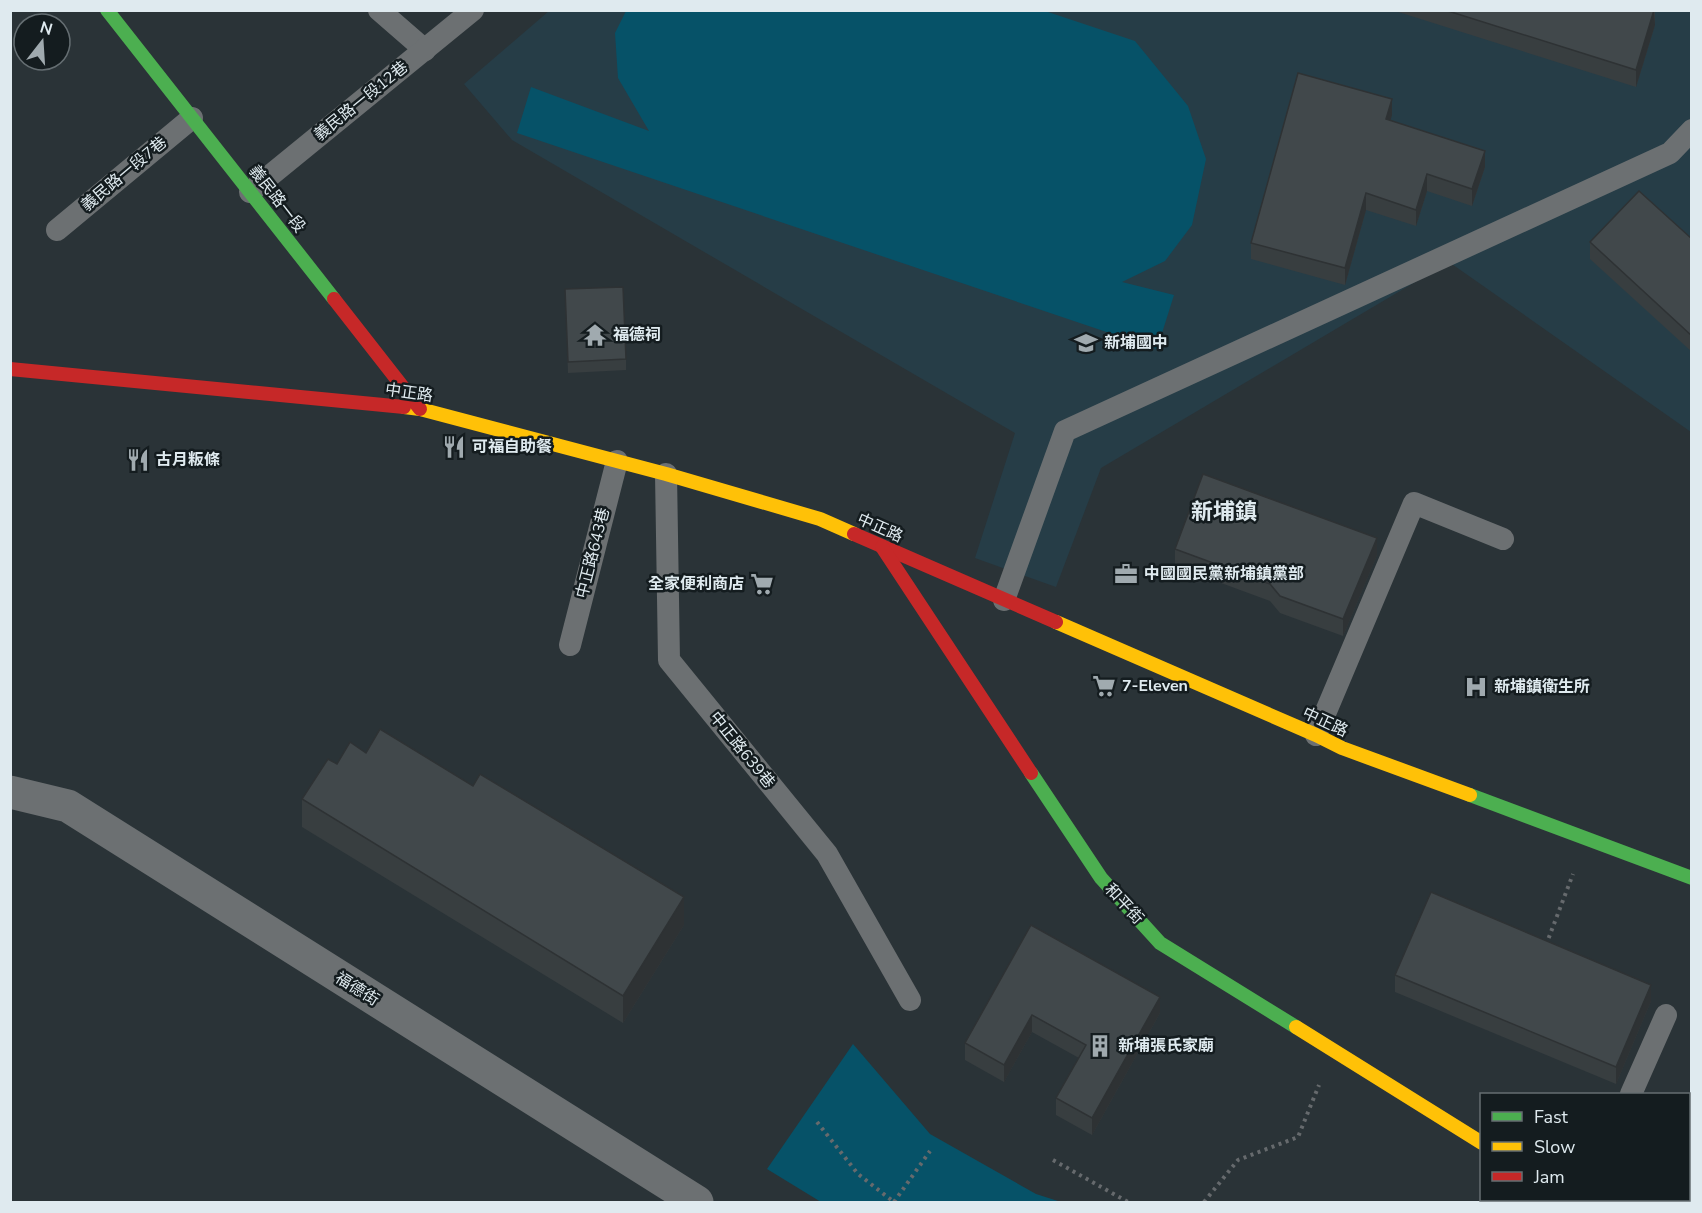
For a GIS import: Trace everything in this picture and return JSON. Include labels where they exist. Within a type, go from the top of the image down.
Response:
[{"type":"street","name":"義民路一段","points":[[107,10],[420,409]]},
{"type":"street","name":"中正路","points":[[10,369],[420,409],[666,474],[820,519],[1316,735],[1341,748],[1692,878]]},
{"type":"street","name":"和平街","points":[[882,547],[1101,878],[1160,943],[1480,1142]]},
{"type":"street","name":"福德街","points":[[10,792],[68,806],[697,1203]]},
{"type":"lane","points":[[379,10],[425,50]]},
{"type":"lane","name":"義民路一段12巷","points":[[250,192],[472,10]]},
{"type":"lane","name":"義民路一段7巷","points":[[57,230],[192,118]]},
{"type":"lane","points":[[1004,600],[1065,431],[1670,153],[1692,129]]},
{"type":"lane","name":"中正路643巷","points":[[570,645],[617,461]]},
{"type":"lane","name":"中正路639巷","points":[[666,474],[669,660],[827,854],[910,1000]]},
{"type":"lane","points":[[1316,735],[1414,503],[1503,539]]},
{"type":"lane","points":[[1632,1093],[1666,1015]]},
{"type":"path","points":[[1546,945],[1586,839]]},
{"type":"path","points":[[1204,1203],[1238,1160],[1298,1137],[1334,1051]]},
{"type":"path","points":[[817,1122],[858,1174],[894,1202],[930,1151]]},
{"type":"path","points":[[1053,1160],[1128,1203]]},
{"type":"shaded area","points":[[1042,10],[1135,41],[1188,106],[1206,159],[1192,225],[1165,261],[1122,282],[1174,295],[1157,349],[517,133],[531,87],[649,131],[618,78],[615,33],[626,11]]},
{"type":"shaded area","name":"新埔國中","points":[[549,11],[1691,11],[1691,432],[1449,262],[1101,468],[1056,587],[975,558],[1015,433],[512,140],[464,84]]},
{"type":"shaded area","points":[[853,1044],[930,1134],[1036,1194],[1061,1202],[821,1202],[767,1169]]},
{"type":"building","points":[[1445,10],[1654,10],[1636,70]]},
{"type":"building","points":[[1298,73],[1392,99],[1386,119],[1485,151],[1472,189],[1427,174],[1416,210],[1366,193],[1345,268],[1251,243]]},
{"type":"building","points":[[1639,191],[1692,239],[1692,336],[1590,242]]},
{"type":"building","name":"福德祠","points":[[623,287],[626,359],[568,362],[565,289]]},
{"type":"building","points":[[1203,474],[1377,538],[1343,619],[1280,596],[1270,584],[1175,549]]},
{"type":"building","points":[[380,729],[473,786],[480,774],[684,897],[623,996],[302,799],[328,759],[337,764],[350,742],[366,753]]},
{"type":"building","points":[[1431,892],[1651,985],[1616,1067],[1395,975]]},
{"type":"building","name":"新埔張氏家廟","points":[[1031,925],[1160,997],[1092,1118],[1056,1098],[1086,1045],[1032,1015],[1004,1065],[965,1043]]},
{"type":"traffic: fast","points":[[107,10],[334,299]]},
{"type":"traffic: fast","points":[[1031,773],[1101,878],[1160,943],[1296,1027]]},
{"type":"traffic: fast","points":[[1470,795],[1692,878]]},
{"type":"traffic: slow","points":[[404,407],[420,409],[666,474],[820,519],[854,534]]},
{"type":"traffic: slow","points":[[1056,622],[1342,748],[1470,795]]},
{"type":"traffic: slow","points":[[1296,1027],[1480,1142]]},
{"type":"traffic: jam","points":[[334,299],[420,409]]},
{"type":"traffic: jam","points":[[10,369],[404,407]]},
{"type":"traffic: jam","points":[[854,534],[1056,622]]},
{"type":"traffic: jam","points":[[882,547],[1031,773]]},
{"type":"place","name":"福德祠","points":[[595,335]]},
{"type":"place","name":"新埔國中","points":[[1086,343]]},
{"type":"place","name":"可福自助餐","points":[[454,447]]},
{"type":"place","name":"古月粄條","points":[[138,460]]},
{"type":"place","name":"中國國民黨新埔鎮黨部","points":[[1126,574]]},
{"type":"place","name":"全家便利商店","points":[[762,584]]},
{"type":"place","name":"7-Eleven","points":[[1104,686]]},
{"type":"place","name":"新埔鎮衛生所","points":[[1476,687]]},
{"type":"place","name":"新埔張氏家廟","points":[[1100,1046]]},
{"type":"district","name":"新埔鎮","points":[[1224,512]]}]
